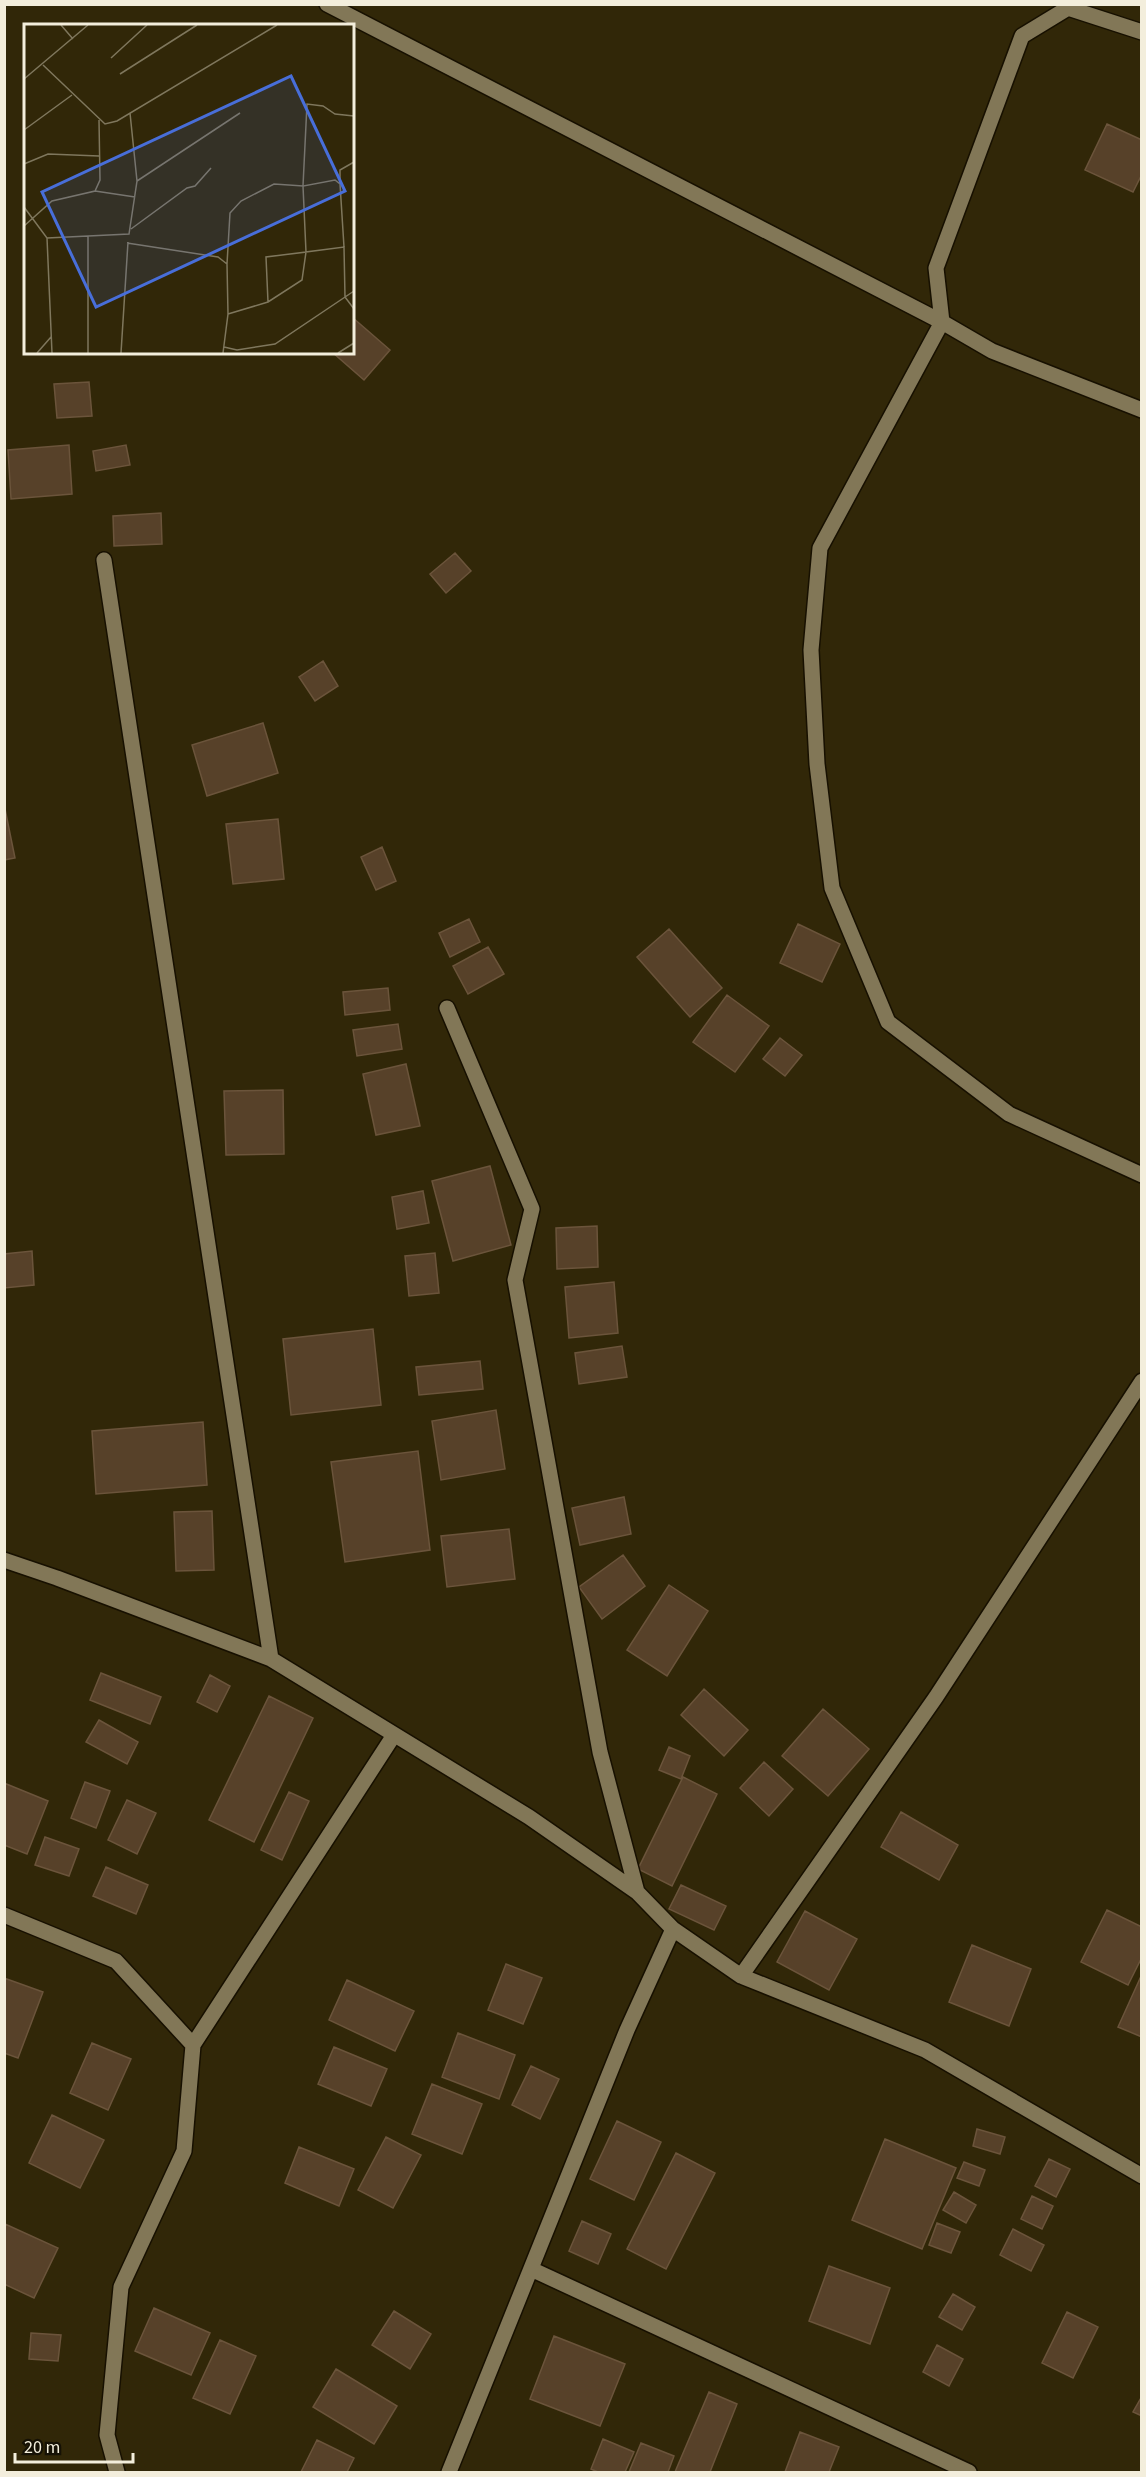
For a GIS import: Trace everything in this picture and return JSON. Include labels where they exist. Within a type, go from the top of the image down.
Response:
[{"type":"street","points":[[327,4],[942,322],[992,351],[1142,410]]},
{"type":"street","points":[[1142,32],[1064,6],[1022,36],[936,268],[942,322],[820,548],[811,650],[817,764],[832,888],[888,1023],[1009,1114],[1142,1174]]},
{"type":"street","points":[[104,560],[271,1659]]},
{"type":"street","points":[[447,1008],[532,1209],[515,1280],[600,1752],[637,1892]]},
{"type":"street","points":[[741,1976],[936,1697],[1142,1381]]},
{"type":"street","points":[[4,1560],[271,1659],[530,1817],[637,1892],[673,1929],[741,1976],[925,2050],[1142,2175]]},
{"type":"street","points":[[117,2472],[107,2435],[121,2287],[184,2151],[193,2045],[394,1735]]},
{"type":"street","points":[[4,1916],[116,1961],[193,2045]]},
{"type":"street","points":[[449,2472],[627,2030],[673,1929]]},
{"type":"street","points":[[531,2269],[969,2472]]},
{"type":"building","points":[[1107,124],[1142,140],[1142,174],[1133,192],[1085,170]]},
{"type":"building","points":[[354,319],[390,350],[364,380],[334,354],[354,354]]},
{"type":"building","points":[[89,382],[92,416],[57,418],[54,384]]},
{"type":"building","points":[[69,445],[72,494],[11,499],[8,450]]},
{"type":"building","points":[[126,445],[130,465],[96,471],[93,451]]},
{"type":"building","points":[[161,513],[162,544],[114,546],[113,516]]},
{"type":"building","points":[[455,553],[471,571],[446,593],[430,574]]},
{"type":"building","points":[[323,661],[338,686],[315,701],[299,677]]},
{"type":"building","points":[[263,723],[278,773],[207,796],[192,745]]},
{"type":"building","points":[[4,804],[15,858],[4,860]]},
{"type":"building","points":[[278,819],[284,879],[233,884],[226,824]]},
{"type":"building","points":[[382,847],[396,881],[376,890],[361,857]]},
{"type":"building","points":[[469,919],[480,942],[450,957],[439,933]]},
{"type":"building","points":[[798,924],[840,944],[822,982],[780,963]]},
{"type":"building","points":[[669,929],[722,988],[690,1017],[637,957]]},
{"type":"building","points":[[488,947],[504,974],[468,994],[453,966]]},
{"type":"building","points":[[388,988],[390,1010],[345,1015],[343,992]]},
{"type":"building","points":[[727,995],[769,1026],[735,1072],[693,1042]]},
{"type":"building","points":[[398,1024],[402,1049],[357,1056],[353,1030]]},
{"type":"building","points":[[780,1038],[802,1055],[785,1076],[763,1059]]},
{"type":"building","points":[[406,1064],[420,1126],[376,1135],[363,1074]]},
{"type":"building","points":[[283,1090],[284,1154],[226,1155],[224,1091]]},
{"type":"building","points":[[490,1166],[511,1245],[453,1261],[432,1181]]},
{"type":"building","points":[[423,1191],[429,1223],[397,1229],[392,1197]]},
{"type":"building","points":[[597,1226],[598,1267],[557,1269],[556,1228]]},
{"type":"building","points":[[32,1251],[34,1285],[4,1288],[4,1254]]},
{"type":"building","points":[[435,1253],[439,1293],[409,1296],[405,1256]]},
{"type":"building","points":[[614,1282],[618,1333],[569,1338],[565,1287]]},
{"type":"building","points":[[373,1329],[381,1405],[291,1415],[283,1339]]},
{"type":"building","points":[[622,1346],[627,1377],[579,1384],[575,1353]]},
{"type":"building","points":[[480,1361],[483,1389],[419,1395],[416,1367]]},
{"type":"building","points":[[496,1410],[505,1469],[441,1480],[432,1421]]},
{"type":"building","points":[[203,1422],[207,1485],[96,1494],[92,1431]]},
{"type":"building","points":[[418,1451],[430,1550],[345,1562],[331,1462]]},
{"type":"building","points":[[624,1497],[631,1534],[580,1545],[572,1508]]},
{"type":"building","points":[[212,1511],[214,1570],[176,1571],[174,1512]]},
{"type":"building","points":[[509,1529],[515,1579],[447,1587],[441,1536]]},
{"type":"building","points":[[623,1555],[645,1586],[602,1619],[579,1587]]},
{"type":"building","points":[[669,1585],[708,1611],[667,1676],[627,1650]]},
{"type":"building","points":[[101,1673],[161,1697],[150,1724],[90,1700]]},
{"type":"building","points":[[210,1675],[230,1686],[217,1712],[197,1702]]},
{"type":"building","points":[[704,1689],[748,1730],[724,1756],[681,1715]]},
{"type":"building","points":[[269,1696],[313,1718],[254,1842],[209,1820]]},
{"type":"building","points":[[823,1709],[869,1749],[828,1796],[782,1756]]},
{"type":"building","points":[[99,1720],[138,1742],[127,1764],[86,1742]]},
{"type":"building","points":[[669,1747],[690,1756],[681,1779],[659,1770]]},
{"type":"building","points":[[764,1762],[793,1789],[769,1816],[740,1788]]},
{"type":"building","points":[[683,1777],[717,1794],[672,1886],[638,1869]]},
{"type":"building","points":[[85,1782],[110,1791],[96,1828],[71,1818]]},
{"type":"building","points":[[4,1783],[48,1801],[27,1854],[4,1845]]},
{"type":"building","points":[[289,1792],[309,1801],[282,1860],[261,1850]]},
{"type":"building","points":[[127,1800],[156,1813],[137,1854],[108,1840]]},
{"type":"building","points":[[901,1812],[958,1845],[939,1880],[881,1847]]},
{"type":"building","points":[[45,1837],[79,1849],[69,1876],[35,1865]]},
{"type":"building","points":[[106,1867],[148,1885],[136,1914],[93,1896]]},
{"type":"building","points":[[681,1885],[726,1906],[714,1930],[669,1909]]},
{"type":"building","points":[[1107,1910],[1142,1927],[1142,1957],[1128,1985],[1081,1962]]},
{"type":"building","points":[[805,1911],[857,1939],[829,1990],[777,1962]]},
{"type":"building","points":[[972,1945],[1031,1969],[1009,2026],[949,2002]]},
{"type":"building","points":[[506,1964],[542,1978],[523,2024],[488,2010]]},
{"type":"building","points":[[1142,1974],[1142,2037],[1118,2027]]},
{"type":"building","points":[[4,1978],[43,1992],[18,2058],[4,2053]]},
{"type":"building","points":[[347,1980],[414,2011],[395,2051],[329,2020]]},
{"type":"building","points":[[458,2033],[515,2055],[499,2099],[442,2077]]},
{"type":"building","points":[[92,2043],[131,2059],[108,2110],[70,2093]]},
{"type":"building","points":[[334,2047],[387,2069],[371,2106],[318,2084]]},
{"type":"building","points":[[531,2066],[559,2079],[540,2119],[512,2105]]},
{"type":"building","points":[[432,2084],[482,2104],[462,2154],[412,2134]]},
{"type":"building","points":[[52,2115],[104,2140],[80,2188],[29,2163]]},
{"type":"building","points":[[617,2121],[661,2142],[634,2200],[590,2179]]},
{"type":"building","points":[[977,2129],[1005,2137],[1000,2154],[973,2146]]},
{"type":"building","points":[[386,2137],[421,2155],[393,2208],[358,2190]]},
{"type":"building","points":[[885,2139],[956,2168],[922,2249],[852,2220]]},
{"type":"building","points":[[299,2147],[354,2169],[339,2206],[285,2183]]},
{"type":"building","points":[[676,2153],[715,2173],[666,2269],[627,2249]]},
{"type":"building","points":[[1049,2159],[1070,2169],[1056,2197],[1035,2186]]},
{"type":"building","points":[[964,2162],[985,2170],[979,2186],[957,2178]]},
{"type":"building","points":[[954,2192],[976,2205],[966,2223],[943,2210]]},
{"type":"building","points":[[1032,2196],[1053,2206],[1042,2229],[1021,2219]]},
{"type":"building","points":[[582,2221],[611,2234],[598,2264],[569,2251]]},
{"type":"building","points":[[937,2223],[960,2232],[951,2253],[929,2245]]},
{"type":"building","points":[[5,2224],[58,2248],[34,2298],[4,2284]]},
{"type":"building","points":[[1013,2229],[1044,2245],[1031,2271],[1000,2255]]},
{"type":"building","points":[[829,2266],[890,2288],[870,2344],[809,2321]]},
{"type":"building","points":[[953,2294],[975,2307],[962,2330],[939,2317]]},
{"type":"building","points":[[154,2308],[210,2333],[191,2375],[135,2351]]},
{"type":"building","points":[[394,2311],[431,2334],[410,2369],[372,2345]]},
{"type":"building","points":[[1067,2312],[1098,2327],[1073,2378],[1042,2363]]},
{"type":"building","points":[[31,2333],[61,2335],[58,2361],[29,2359]]},
{"type":"building","points":[[554,2336],[625,2364],[600,2426],[530,2399]]},
{"type":"building","points":[[220,2340],[256,2356],[230,2414],[193,2398]]},
{"type":"building","points":[[937,2345],[963,2359],[949,2386],[923,2372]]},
{"type":"building","points":[[336,2369],[397,2406],[374,2444],[313,2407]]},
{"type":"building","points":[[709,2392],[737,2404],[710,2472],[675,2472]]},
{"type":"building","points":[[1142,2396],[1142,2416],[1133,2412]]},
{"type":"building","points":[[800,2432],[839,2447],[829,2472],[785,2472]]},
{"type":"building","points":[[603,2439],[634,2452],[625,2472],[598,2472],[591,2469]]},
{"type":"building","points":[[317,2440],[354,2458],[347,2472],[301,2472]]},
{"type":"building","points":[[641,2443],[674,2456],[668,2472],[629,2472]]}]
